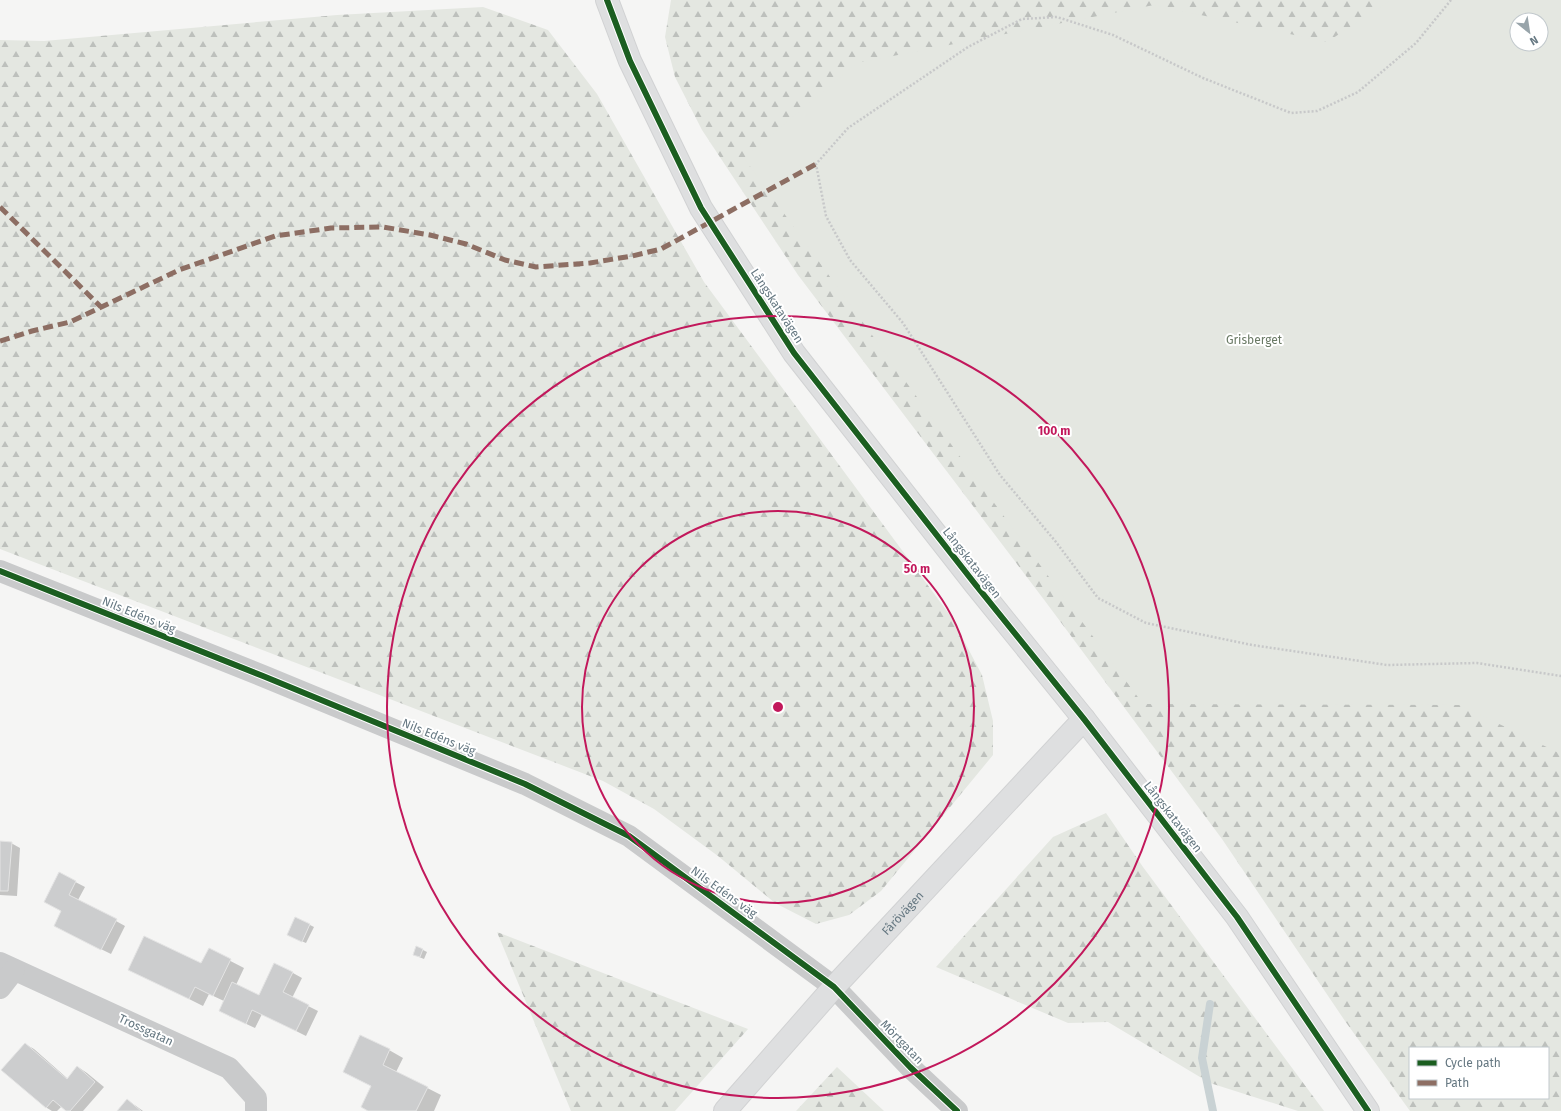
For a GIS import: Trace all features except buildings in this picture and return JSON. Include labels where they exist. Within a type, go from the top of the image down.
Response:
[{"type":"street","name":"Långskatavägen","points":[[607,0],[630,61],[701,208],[794,353],[975,584],[1084,719],[1237,917],[1368,1111]]},
{"type":"street","name":"Nils Edéns väg","points":[[0,571],[263,676],[526,784],[628,836],[834,987]]},
{"type":"street","name":"Fårövägen","points":[[725,1111],[834,987],[1084,719]]},
{"type":"street","name":"Trossgatan","points":[[0,988],[7,966],[229,1068],[256,1098],[256,1111]]},
{"type":"street","name":"Mörtgatan","points":[[834,987],[910,1067],[957,1111]]},
{"type":"path","points":[[1451,0],[1416,43],[1358,92],[1318,111],[1291,113],[1203,78],[1113,35],[1057,16],[1022,19],[968,47],[848,128],[816,164],[826,216],[850,260],[903,323],[1000,475],[1056,542],[1098,598],[1146,623],[1252,645],[1387,665],[1477,663],[1561,676]]},
{"type":"green space","name":"Grisberget","points":[[671,0],[1561,0],[1561,1111],[1410,1111],[1345,1021],[1222,839],[1045,601],[798,275],[702,130],[675,77],[665,37]]},
{"type":"green space","name":"Grisberget","points":[[1391,0],[1561,0],[1561,754],[1460,705],[1143,704],[969,469],[744,158],[857,63],[1154,5],[1327,42]]},
{"type":"green space","points":[[483,7],[548,30],[597,94],[704,282],[952,618],[982,675],[993,721],[993,755],[881,891],[849,915],[816,924],[775,903],[718,856],[654,809],[603,781],[0,549],[0,40],[44,41],[337,15]]},
{"type":"green space","points":[[1106,813],[1143,867],[1324,1111],[1298,1111],[1210,1083],[1108,1022],[1068,1023],[936,967],[1053,837]]},
{"type":"green space","points":[[497,932],[748,1029],[675,1111],[571,1111]]},
{"type":"green space","points":[[837,1067],[884,1111],[796,1111]]},
{"type":"waterway","points":[[1210,1004],[1202,1058],[1213,1111]]},
{"type":"marked path","points":[[0,341],[32,331],[70,322],[179,270],[275,236],[331,228],[383,227],[430,235],[466,244],[505,260],[536,267],[590,263],[632,256],[661,249],[816,164]]},
{"type":"marked path","points":[[0,207],[101,307]]},
{"type":"cycle path","points":[[607,0],[630,61],[701,208],[794,353],[975,584],[1084,719],[1237,917],[1368,1111]]},
{"type":"cycle path","points":[[0,571],[263,676],[525,784],[629,836],[834,987],[910,1067],[957,1111]]}]
